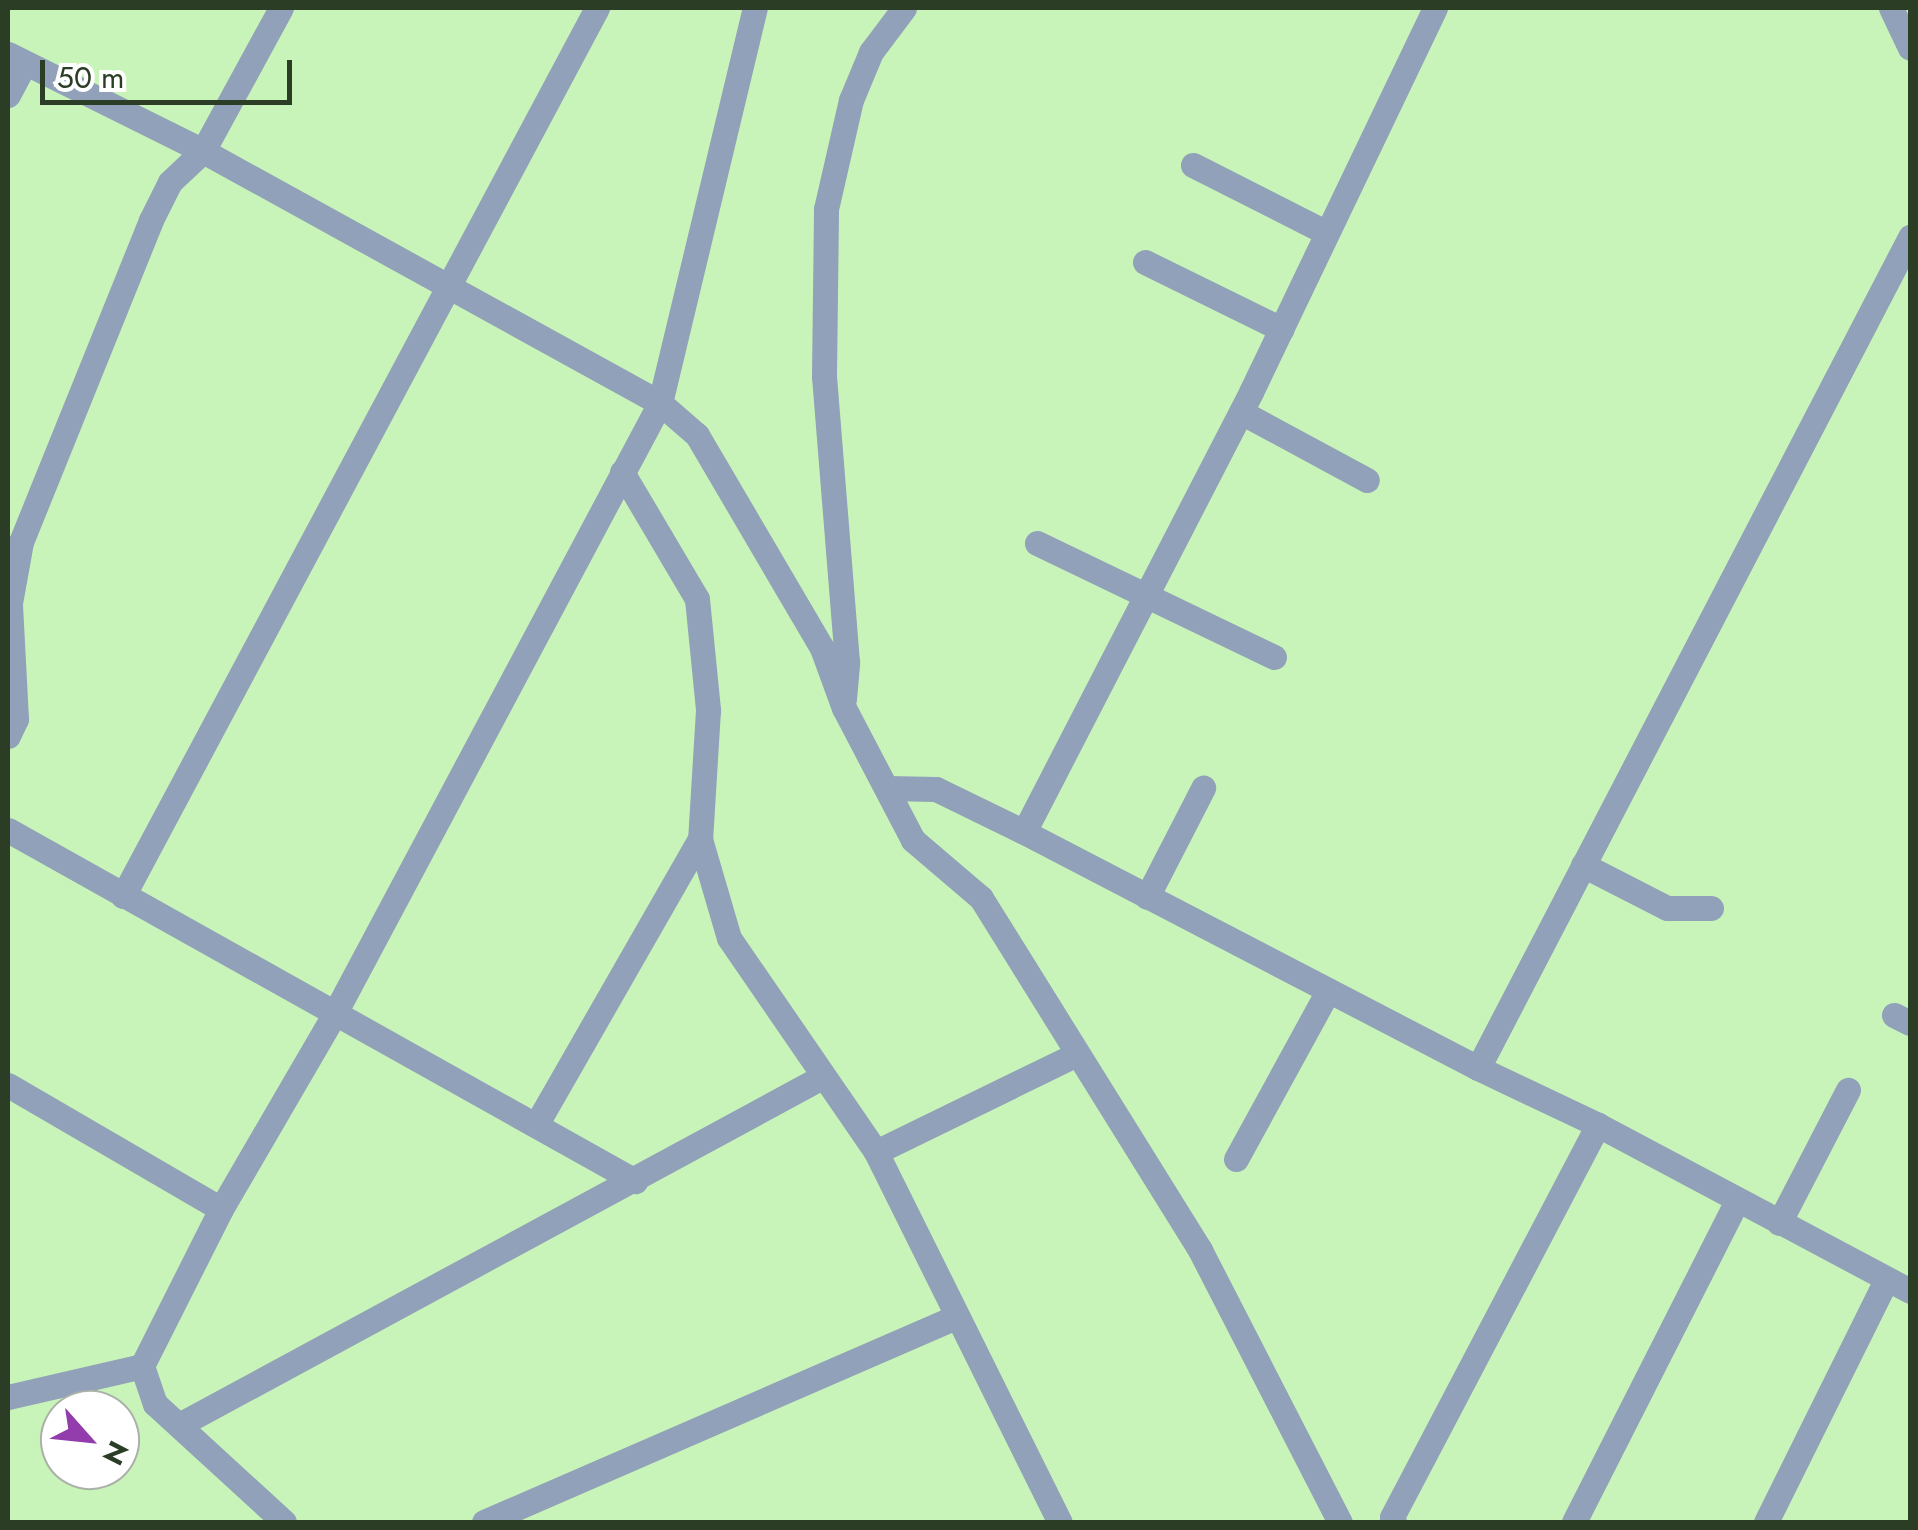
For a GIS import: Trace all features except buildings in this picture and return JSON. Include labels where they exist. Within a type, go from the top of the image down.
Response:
[{"type":"street","points":[[8,736],[16,719],[10,603],[20,542],[150,220],[170,182],[203,152],[281,8]]},
{"type":"street","points":[[124,896],[597,8]]},
{"type":"street","points":[[284,1522],[156,1404],[142,1366],[221,1209],[336,1013],[660,402],[755,8]]},
{"type":"street","points":[[844,708],[847,662],[824,376],[826,209],[851,100],[870,52],[904,8]]},
{"type":"street","points":[[1024,832],[1241,412],[1434,8]]},
{"type":"street","points":[[1891,8],[1910,48]]},
{"type":"street","points":[[8,94],[16,58],[203,152],[660,402],[697,435],[822,648],[844,708],[913,840],[981,898],[1075,1055],[1200,1250],[1340,1522]]},
{"type":"street","points":[[1193,165],[1327,232]]},
{"type":"street","points":[[1478,1068],[1910,237]]},
{"type":"street","points":[[1145,262],[1281,329]]},
{"type":"street","points":[[1241,412],[1367,480]]},
{"type":"street","points":[[622,472],[696,600],[708,710],[700,839],[729,938],[876,1152],[1060,1522]]},
{"type":"street","points":[[1038,542],[1274,656]]},
{"type":"street","points":[[887,788],[936,789],[1024,832],[1478,1068],[1598,1125],[1910,1291]]},
{"type":"street","points":[[1147,897],[1203,788]]},
{"type":"street","points":[[8,830],[635,1181]]},
{"type":"street","points":[[536,1125],[700,839]]},
{"type":"street","points":[[1583,865],[1667,908],[1711,908]]},
{"type":"street","points":[[1236,1159],[1328,991]]},
{"type":"street","points":[[876,1152],[1075,1055]]},
{"type":"street","points":[[179,1426],[822,1077]]},
{"type":"street","points":[[8,1085],[221,1209]]},
{"type":"street","points":[[1779,1223],[1848,1090]]},
{"type":"street","points":[[1394,1522],[1392,1517],[1598,1125]]},
{"type":"street","points":[[1574,1522],[1736,1201]]},
{"type":"street","points":[[1766,1522],[1886,1280]]},
{"type":"street","points":[[484,1522],[956,1316]]},
{"type":"street","points":[[8,1397],[142,1366]]}]
